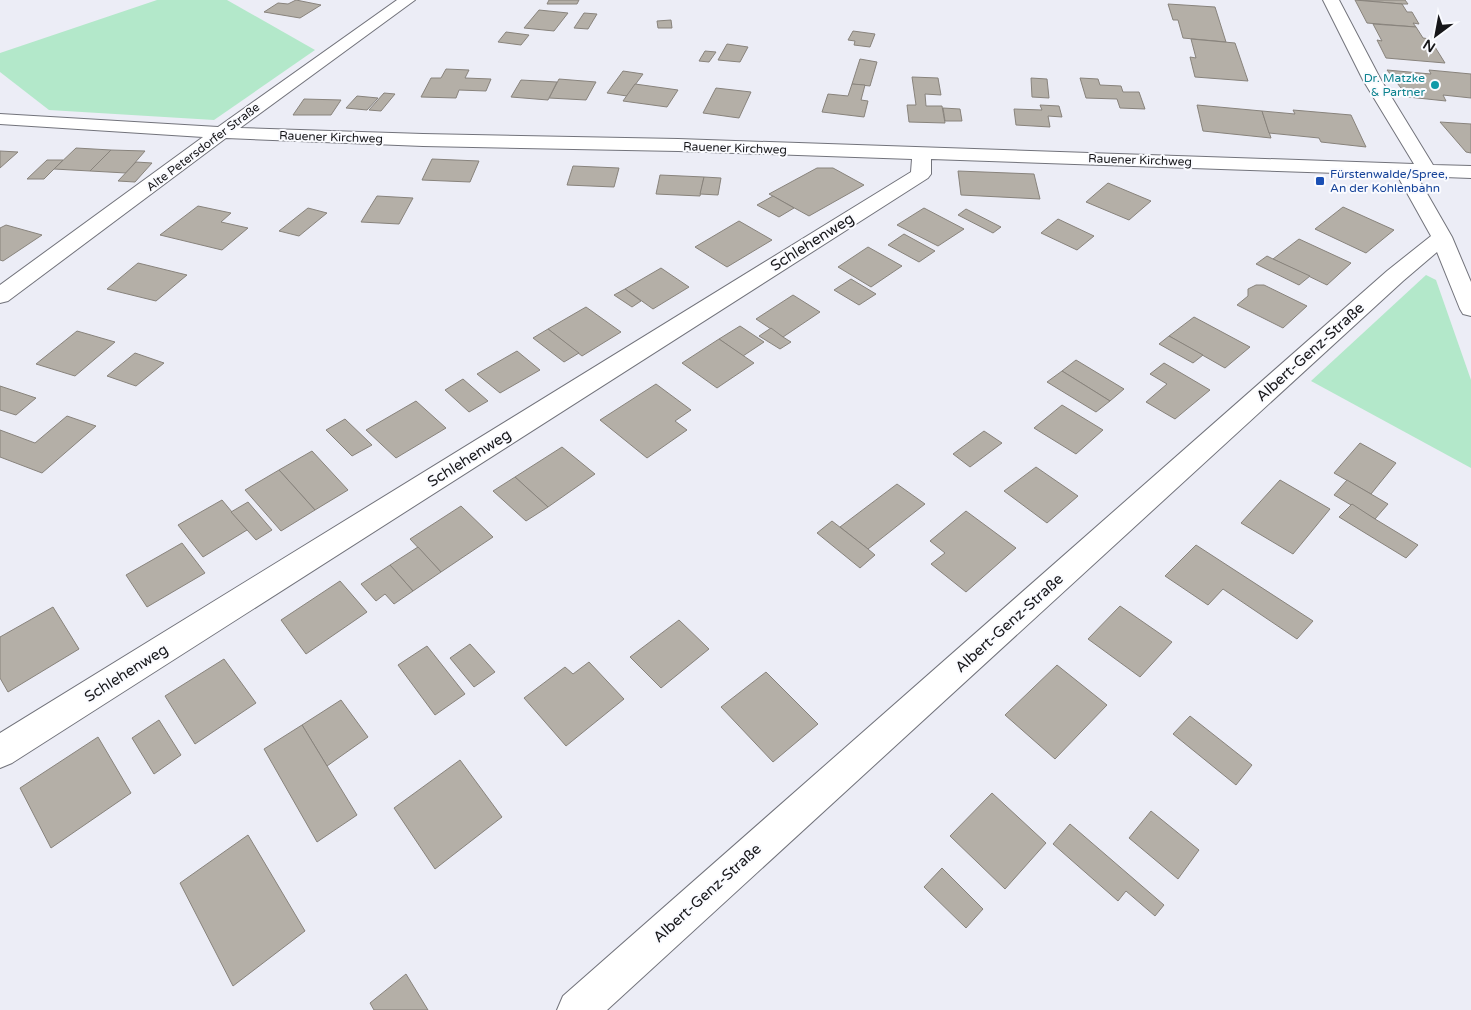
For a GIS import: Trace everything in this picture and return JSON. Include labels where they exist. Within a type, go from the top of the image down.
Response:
[{"type":"street","name":"Alte Petersdorfer Straße","points":[[0,296],[407,0]]},
{"type":"street","points":[[1331,0],[1372,80],[1427,170]]},
{"type":"street","name":"Rauener Kirchweg","points":[[0,119],[224,132],[414,140],[678,145],[1471,172]]},
{"type":"street","name":"Schlehenweg","points":[[0,752],[921,174],[921,154]]},
{"type":"street","points":[[1403,169],[1442,237],[1471,309]]},
{"type":"street","name":"Albert-Genz-Straße","points":[[577,1010],[1388,282],[1442,237]]},
{"type":"green space","points":[[157,0],[227,0],[315,50],[214,120],[49,110],[0,72],[0,53]]},
{"type":"green space","points":[[1426,275],[1436,280],[1471,380],[1471,468],[1311,381]]},
{"type":"building","points":[[296,0],[321,5],[300,18],[264,12],[278,3],[288,4]]},
{"type":"building","points":[[549,0],[579,0],[577,4],[547,4]]},
{"type":"building","points":[[1355,0],[1405,0],[1408,4],[1402,4]]},
{"type":"building","points":[[1355,0],[1402,4],[1407,12],[1412,12],[1419,24],[1413,23],[1416,27],[1367,23]]},
{"type":"building","points":[[1168,4],[1215,7],[1226,42],[1183,38],[1178,20],[1173,20]]},
{"type":"building","points":[[539,10],[568,13],[554,31],[524,28]]},
{"type":"building","points":[[584,13],[597,14],[588,29],[574,28]]},
{"type":"building","points":[[671,20],[672,28],[658,28],[657,21]]},
{"type":"building","points":[[1373,24],[1416,27],[1423,38],[1430,39],[1445,63],[1386,58],[1377,40],[1382,41]]},
{"type":"building","points":[[853,31],[875,34],[870,47],[854,45],[855,41],[848,40]]},
{"type":"building","points":[[506,32],[529,35],[521,45],[498,42]]},
{"type":"building","points":[[1191,39],[1235,43],[1248,81],[1195,77],[1190,57],[1196,58]]},
{"type":"building","points":[[727,44],[748,47],[740,62],[718,60]]},
{"type":"building","points":[[705,51],[716,52],[709,62],[699,61]]},
{"type":"building","points":[[860,59],[877,62],[870,86],[852,84]]},
{"type":"building","points":[[446,69],[469,70],[465,78],[491,79],[486,91],[459,90],[456,98],[421,97],[431,78],[441,78]]},
{"type":"building","name":"Dr. Matzke & Partner","points":[[1387,70],[1431,74],[1429,70],[1471,74],[1471,98],[1443,95],[1446,101],[1408,97]]},
{"type":"building","points":[[623,71],[643,74],[627,96],[607,93]]},
{"type":"building","points":[[912,77],[938,78],[941,95],[925,94],[926,106],[942,106],[945,123],[909,122],[907,105],[916,105]]},
{"type":"building","points":[[1031,78],[1047,79],[1049,98],[1032,97]]},
{"type":"building","points":[[1080,78],[1098,79],[1100,85],[1121,86],[1123,92],[1139,92],[1145,109],[1120,108],[1117,99],[1086,98]]},
{"type":"building","points":[[559,79],[596,82],[586,100],[549,98]]},
{"type":"building","points":[[521,80],[557,82],[548,100],[511,97]]},
{"type":"building","points":[[635,84],[678,90],[667,107],[623,101]]},
{"type":"building","points":[[852,84],[865,85],[861,100],[868,101],[864,117],[822,112],[828,94],[848,96]]},
{"type":"building","points":[[716,88],[751,92],[739,118],[703,113]]},
{"type":"building","points":[[384,93],[395,94],[381,111],[369,110]]},
{"type":"building","points":[[357,96],[378,98],[367,110],[346,108]]},
{"type":"building","points":[[304,99],[341,100],[331,115],[293,115]]},
{"type":"building","points":[[1040,105],[1059,106],[1062,117],[1048,116],[1050,127],[1016,125],[1014,109],[1042,110]]},
{"type":"building","points":[[1197,105],[1262,111],[1271,138],[1203,131]]},
{"type":"building","points":[[943,108],[960,109],[962,121],[945,121]]},
{"type":"building","points":[[1293,110],[1351,115],[1366,147],[1321,142],[1319,138],[1269,133],[1262,111],[1295,114]]},
{"type":"building","name":"Dr. Matzke & Partner","points":[[1440,122],[1471,124],[1471,153],[1466,152]]},
{"type":"building","points":[[76,148],[111,150],[90,171],[54,169]]},
{"type":"building","points":[[111,150],[145,151],[126,173],[90,171]]},
{"type":"building","points":[[0,151],[18,152],[0,168]]},
{"type":"building","points":[[432,159],[479,161],[470,182],[422,180]]},
{"type":"building","points":[[47,160],[63,160],[44,179],[27,179]]},
{"type":"building","points":[[136,162],[152,163],[135,182],[118,181]]},
{"type":"building","points":[[573,166],[619,168],[614,187],[567,185]]},
{"type":"building","points":[[817,168],[833,168],[864,185],[809,216],[769,194]]},
{"type":"building","points":[[958,171],[1034,174],[1040,199],[961,195]]},
{"type":"building","points":[[660,175],[704,177],[700,196],[656,194]]},
{"type":"building","points":[[704,177],[721,178],[718,195],[700,194]]},
{"type":"building","points":[[1108,183],[1151,201],[1129,220],[1086,202]]},
{"type":"building","points":[[377,196],[413,198],[399,224],[361,222]]},
{"type":"building","points":[[773,196],[794,208],[779,217],[757,205]]},
{"type":"building","points":[[198,206],[231,213],[221,222],[248,228],[222,250],[160,235]]},
{"type":"building","points":[[1343,207],[1394,230],[1366,253],[1315,229]]},
{"type":"building","points":[[308,208],[327,213],[299,236],[279,231]]},
{"type":"building","points":[[924,208],[964,229],[938,246],[897,225]]},
{"type":"building","points":[[966,209],[1001,227],[993,233],[958,215]]},
{"type":"building","points":[[1058,219],[1094,236],[1077,250],[1041,233]]},
{"type":"building","points":[[739,221],[772,240],[727,267],[695,247]]},
{"type":"building","points":[[6,225],[42,235],[3,261],[0,260],[0,228]]},
{"type":"building","points":[[904,234],[935,251],[919,262],[888,245]]},
{"type":"building","points":[[1299,239],[1351,263],[1327,285],[1273,259]]},
{"type":"building","points":[[868,247],[902,266],[871,287],[838,267]]},
{"type":"building","points":[[1267,256],[1310,276],[1299,285],[1256,264]]},
{"type":"building","points":[[138,263],[187,275],[156,301],[107,289]]},
{"type":"building","points":[[661,268],[689,287],[653,309],[625,289]]},
{"type":"building","points":[[851,279],[876,294],[859,305],[834,290]]},
{"type":"building","points":[[1256,285],[1264,285],[1307,306],[1283,328],[1237,305],[1248,296],[1248,289]]},
{"type":"building","points":[[625,289],[641,301],[632,307],[614,295]]},
{"type":"building","points":[[793,295],[820,312],[783,337],[756,319]]},
{"type":"building","points":[[586,307],[621,332],[582,356],[548,329]]},
{"type":"building","points":[[1194,317],[1250,347],[1225,368],[1169,336]]},
{"type":"building","points":[[740,326],[764,342],[743,356],[719,339]]},
{"type":"building","points":[[771,328],[791,342],[780,349],[759,336]]},
{"type":"building","points":[[548,329],[579,353],[564,362],[533,338]]},
{"type":"building","points":[[77,331],[115,342],[75,376],[36,364]]},
{"type":"building","points":[[1169,336],[1203,355],[1193,363],[1159,344]]},
{"type":"building","points":[[719,339],[754,363],[717,388],[682,363]]},
{"type":"building","points":[[517,351],[540,370],[500,393],[477,374]]},
{"type":"building","points":[[135,353],[164,363],[136,386],[107,376]]},
{"type":"building","points":[[1076,360],[1124,389],[1110,401],[1062,371]]},
{"type":"building","points":[[1164,363],[1210,390],[1175,419],[1146,402],[1167,384],[1150,374]]},
{"type":"building","points":[[1062,371],[1110,401],[1096,412],[1047,382]]},
{"type":"building","points":[[463,379],[488,401],[469,412],[445,390]]},
{"type":"building","points":[[656,384],[691,410],[675,421],[687,430],[647,458],[600,420]]},
{"type":"building","points":[[0,386],[36,398],[16,415],[0,410]]},
{"type":"building","points":[[416,401],[446,428],[396,458],[366,430]]},
{"type":"building","points":[[1062,405],[1103,430],[1076,454],[1034,428]]},
{"type":"building","points":[[67,416],[96,426],[42,473],[0,457],[0,430],[35,443]]},
{"type":"building","points":[[345,419],[372,445],[352,456],[326,430]]},
{"type":"building","points":[[984,431],[1002,443],[970,467],[953,454]]},
{"type":"building","points":[[1360,443],[1396,463],[1371,494],[1334,473]]},
{"type":"building","points":[[562,447],[595,474],[548,507],[515,477]]},
{"type":"building","points":[[312,451],[348,490],[315,510],[279,470]]},
{"type":"building","points":[[1036,467],[1078,496],[1047,523],[1004,491]]},
{"type":"building","points":[[279,470],[315,510],[281,531],[245,490]]},
{"type":"building","points":[[515,477],[548,507],[526,521],[493,491]]},
{"type":"building","points":[[1280,480],[1330,509],[1293,554],[1241,523]]},
{"type":"building","points":[[1347,480],[1388,504],[1375,519],[1334,495]]},
{"type":"building","points":[[897,484],[925,504],[868,549],[840,527]]},
{"type":"building","points":[[222,500],[247,530],[203,557],[178,525]]},
{"type":"building","points":[[248,502],[272,530],[256,540],[231,512]]},
{"type":"building","points":[[1352,504],[1418,545],[1406,558],[1339,517]]},
{"type":"building","points":[[461,506],[493,537],[441,572],[410,539]]},
{"type":"building","points":[[966,511],[1016,548],[966,592],[931,564],[945,553],[930,541]]},
{"type":"building","points":[[832,521],[875,555],[860,568],[817,533]]},
{"type":"building","points":[[182,543],[205,573],[147,607],[126,575]]},
{"type":"building","points":[[1196,545],[1313,621],[1297,639],[1223,589],[1208,605],[1165,576]]},
{"type":"building","points":[[418,547],[441,572],[413,591],[390,565]]},
{"type":"building","points":[[390,565],[413,591],[394,604],[385,594],[376,601],[361,584]]},
{"type":"building","points":[[340,581],[367,612],[306,654],[281,620]]},
{"type":"building","points":[[1120,606],[1172,642],[1140,677],[1088,639]]},
{"type":"building","points":[[53,607],[79,649],[8,692],[0,678],[0,637]]},
{"type":"building","points":[[679,620],[709,649],[661,688],[630,657]]},
{"type":"building","points":[[470,644],[495,672],[474,687],[450,658]]},
{"type":"building","points":[[427,646],[465,694],[435,715],[398,665]]},
{"type":"building","points":[[224,659],[256,703],[195,744],[165,696]]},
{"type":"building","points":[[589,662],[624,699],[566,746],[524,698],[565,667],[573,674]]},
{"type":"building","points":[[1057,665],[1107,705],[1055,759],[1005,715]]},
{"type":"building","points":[[766,672],[818,724],[773,762],[721,707]]},
{"type":"building","points":[[341,700],[368,737],[327,766],[302,725]]},
{"type":"building","points":[[1190,716],[1252,765],[1236,785],[1173,734]]},
{"type":"building","points":[[159,720],[181,755],[154,774],[132,738]]},
{"type":"building","points":[[302,725],[357,815],[317,842],[264,749]]},
{"type":"building","points":[[98,737],[131,793],[51,848],[20,788]]},
{"type":"building","points":[[460,760],[502,817],[435,869],[394,808]]},
{"type":"building","points":[[992,793],[1046,843],[1005,889],[950,836]]},
{"type":"building","points":[[1151,811],[1199,850],[1178,879],[1129,838]]},
{"type":"building","points":[[1070,824],[1164,905],[1155,916],[1126,891],[1118,901],[1053,844]]},
{"type":"building","points":[[248,835],[305,931],[233,986],[180,883]]},
{"type":"building","points":[[942,868],[983,909],[966,928],[924,887]]},
{"type":"building","points":[[406,974],[428,1010],[374,1010],[370,1003]]},
{"type":"place","name":"Dr. Matzke & Partner","points":[[1435,85]]},
{"type":"place","name":"Fürstenwalde/Spree, An der Kohlenbahn","points":[[1320,181]]}]
